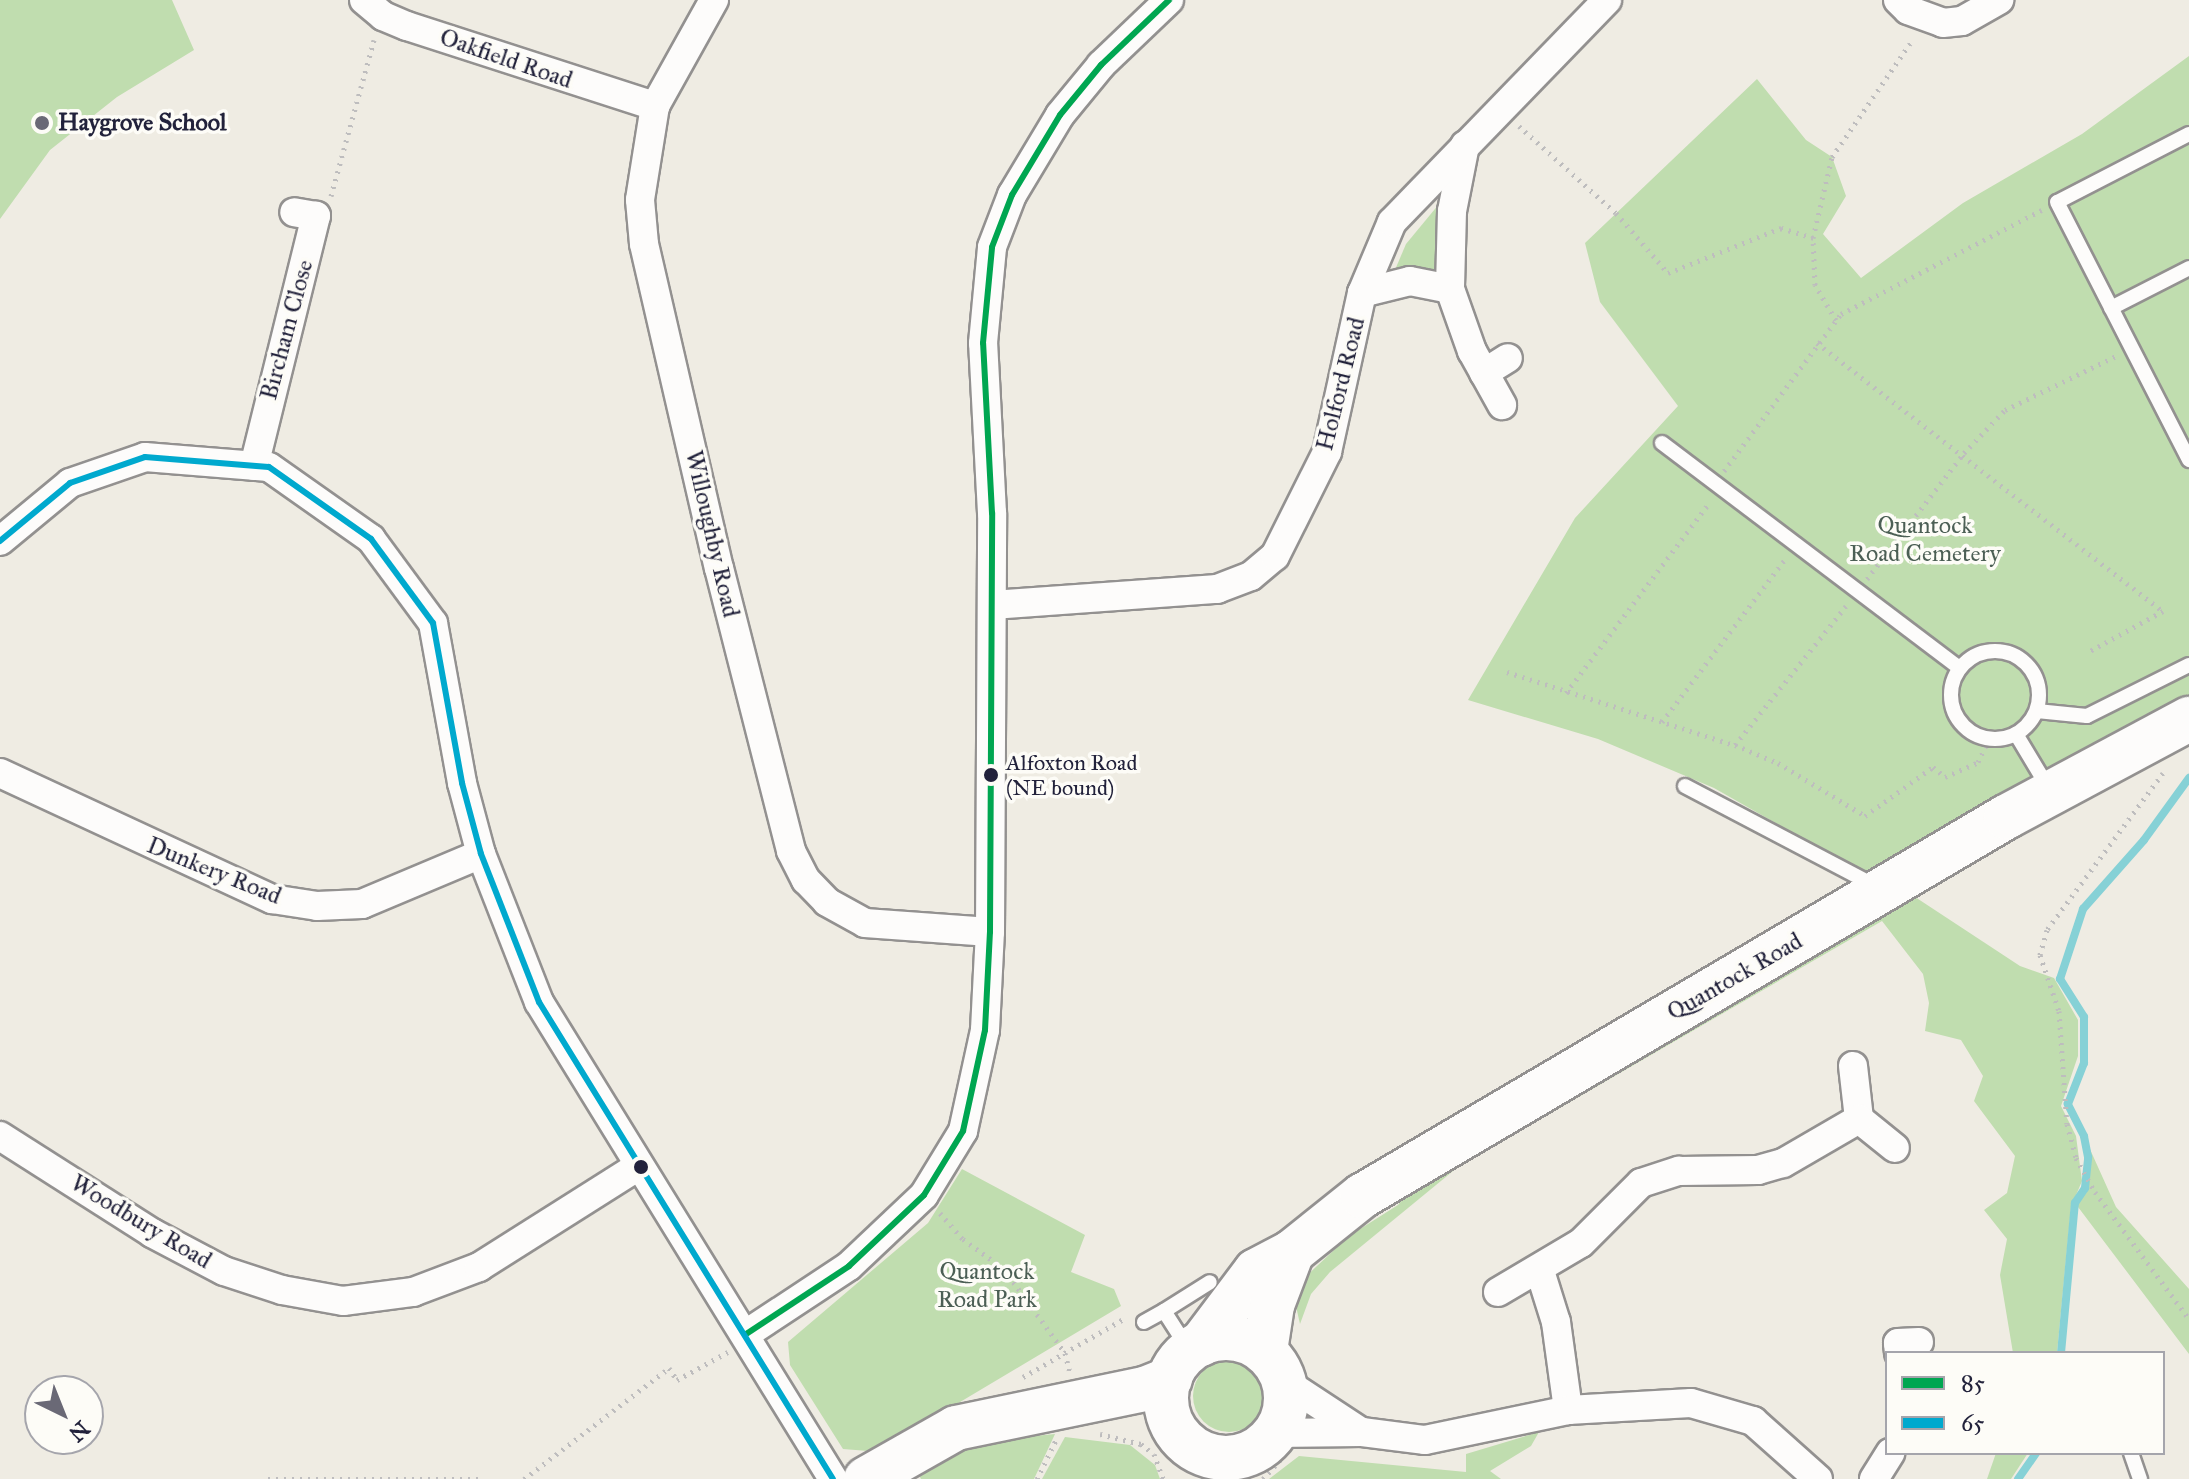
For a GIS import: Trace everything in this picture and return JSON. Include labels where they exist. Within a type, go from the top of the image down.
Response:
[{"type":"main road","name":"Quantock Road","points":[[1187,1358],[1249,1278],[1292,1252],[1362,1196],[2051,792],[2189,719]]},
{"type":"main road","points":[[866,1479],[956,1428],[1074,1423],[1183,1452],[1226,1457],[1257,1454],[1287,1407],[1275,1366],[1272,1305],[1292,1252]]},
{"type":"main road","points":[[1074,1423],[1145,1389],[1187,1358],[1229,1338],[1275,1366]]},
{"type":"main road","points":[[1183,1452],[1166,1411],[1187,1358]]},
{"type":"street","name":"Willoughby Road","points":[[714,0],[655,106],[640,200],[644,244],[791,851],[806,880],[827,902],[865,923],[990,932]]},
{"type":"street","points":[[748,1337],[849,1266],[924,1195],[963,1131],[978,1082],[990,932],[992,605],[983,343],[992,247],[1012,195],[1060,115],[1101,65],[1169,0]]},
{"type":"street","name":"Holford Road","points":[[992,605],[1177,595],[1217,589],[1251,576],[1275,556],[1292,530],[1327,452],[1362,293],[1392,222],[1607,0]]},
{"type":"street","points":[[1898,0],[1927,19],[1962,21],[1999,0]]},
{"type":"street","name":"Oakfield Road","points":[[374,8],[655,106]]},
{"type":"street","points":[[1465,144],[1452,211],[1450,289],[1484,373],[1502,405]]},
{"type":"street","name":"Bircham Close","points":[[254,466],[305,214]]},
{"type":"street","points":[[1362,293],[1410,281],[1450,289]]},
{"type":"street","points":[[1484,373],[1508,358]]},
{"type":"street","points":[[0,541],[70,483],[145,457],[269,467],[371,539],[433,623],[462,783],[481,854],[539,1002],[833,1479]]},
{"type":"street","name":"Dunkery Road","points":[[0,773],[272,899],[317,906],[362,904],[481,854]]},
{"type":"street","points":[[1853,1066],[1859,1119],[1895,1148]]},
{"type":"street","points":[[1498,1292],[1540,1271],[1581,1243],[1641,1183],[1679,1171],[1758,1170],[1783,1163],[1859,1119]]},
{"type":"street","name":"Woodbury Road","points":[[0,1136],[152,1233],[224,1271],[282,1290],[343,1301],[413,1292],[479,1267],[639,1166]]},
{"type":"street","points":[[1540,1271],[1556,1322],[1568,1410]]},
{"type":"street","points":[[1275,1366],[1362,1432]]},
{"type":"street","points":[[1257,1454],[1362,1432],[1400,1439],[1453,1438],[1568,1410],[1711,1405],[1753,1421],[1818,1479]]},
{"type":"street","points":[[1874,1479],[1889,1455]]},
{"type":"lane","points":[[2189,134],[2057,202],[2189,460]]},
{"type":"lane","points":[[2111,308],[2189,268]]},
{"type":"lane","points":[[1662,443],[1959,668]]},
{"type":"lane","points":[[1996,650],[2023,660],[2038,683],[2037,711],[2016,734],[1989,739],[1962,725],[1954,712],[1953,682],[1959,668],[1970,658],[1996,650]]},
{"type":"lane","points":[[2037,711],[2087,716],[2189,665]]},
{"type":"lane","points":[[2016,734],[2051,792]]},
{"type":"lane","points":[[1685,786],[1884,891]]},
{"type":"lane","points":[[1144,1322],[1210,1282]]},
{"type":"lane","points":[[1164,1311],[1187,1358]]},
{"type":"lane","points":[[2132,1455],[2140,1479]]},
{"type":"path","points":[[305,214],[332,196],[374,8]]},
{"type":"path","points":[[1836,321],[1815,285],[1813,238],[1832,157],[1927,19]]},
{"type":"path","points":[[1500,109],[1616,213],[1668,273],[1781,228],[1813,238]]},
{"type":"path","points":[[1566,693],[1718,486],[1817,343],[1836,321],[2057,202]]},
{"type":"path","points":[[1817,343],[1964,453],[2163,611],[2088,652]]},
{"type":"path","points":[[1735,745],[1964,453],[2005,410],[2131,348]]},
{"type":"path","points":[[1662,722],[1796,545]]},
{"type":"path","points":[[1507,672],[1735,745],[1778,763],[1865,816],[1933,767],[1945,777],[1978,762],[1989,739]]},
{"type":"path","points":[[2171,764],[2047,930],[2040,955],[2059,1011],[2067,1124],[2076,1158],[2095,1192],[2189,1319]]},
{"type":"path","points":[[924,1195],[963,1239],[1004,1269],[1065,1353]]},
{"type":"path","points":[[524,1479],[669,1368],[677,1380],[748,1337]]},
{"type":"path","points":[[1014,1383],[1085,1342]]},
{"type":"path","points":[[1037,1479],[1074,1423],[1141,1444],[1154,1454],[1163,1479]]},
{"type":"path","points":[[268,1479],[482,1479]]},
{"type":"green space","name":"Haygrove School","points":[[0,0],[172,0],[194,50],[117,97],[50,150],[0,219]]},
{"type":"green space","name":"Quantock Road Cemetery","points":[[2189,56],[2189,702],[1872,878],[1714,788],[1598,739],[1468,700],[1575,518],[1678,406],[1600,302],[1585,243],[1757,79],[1806,140],[1832,157],[1846,196],[1823,234],[1861,278],[1963,203],[2082,134]]},
{"type":"green space","points":[[1449,192],[1444,274],[1392,277],[1406,244]]},
{"type":"green space","points":[[1909,893],[2020,966],[2054,978],[2078,1020],[2078,1056],[2061,1106],[2076,1136],[2082,1181],[2071,1207],[2057,1351],[2013,1351],[2000,1275],[2007,1239],[1984,1210],[2007,1193],[2015,1156],[1974,1101],[1983,1076],[1961,1040],[1925,1031],[1929,1003],[1923,974],[1882,921],[1558,1109],[1486,1144],[1330,1272],[1311,1294],[1300,1324],[1295,1302],[1301,1281],[1349,1236],[1398,1205],[1422,1176]]},
{"type":"green space","points":[[2084,1136],[2116,1207],[2189,1289],[2189,1354],[2075,1203],[2085,1187]]},
{"type":"green space","name":"Quantock Road Park","points":[[962,1169],[1085,1235],[1071,1272],[1114,1289],[1121,1306],[893,1442],[868,1451],[843,1449],[790,1365],[788,1342],[928,1223]]},
{"type":"green space","points":[[1229,1360],[1249,1366],[1259,1376],[1265,1396],[1259,1416],[1249,1426],[1229,1432],[1209,1426],[1199,1416],[1193,1396],[1199,1376],[1209,1366]]},
{"type":"green space","points":[[1539,1432],[1531,1446],[1490,1471],[1501,1479],[1269,1479],[1299,1456],[1466,1472],[1466,1454]]},
{"type":"green space","points":[[1055,1434],[1034,1479],[921,1479],[919,1475],[952,1454],[1013,1438]]},
{"type":"green space","points":[[1065,1437],[1130,1445],[1155,1465],[1160,1479],[1042,1479]]},
{"type":"green space","points":[[1995,1455],[2027,1455],[2011,1479],[1987,1479]]},
{"type":"waterway","points":[[2061,1351],[2075,1203],[2085,1188],[2088,1157],[2084,1136],[2068,1104],[2084,1063],[2084,1017],[2060,979],[2083,909],[2144,840],[2189,778]]},
{"type":"waterway","points":[[2018,1479],[2035,1455]]},
{"type":"transit line","name":"85","points":[[746,1334],[849,1266],[924,1195],[963,1131],[985,1030],[990,932],[992,513],[983,343],[992,247],[1012,195],[1060,115],[1101,65],[1169,0]]},
{"type":"transit line","name":"65","points":[[0,541],[70,483],[145,457],[269,467],[371,539],[433,623],[462,783],[481,854],[539,1002],[833,1479]]},
{"type":"place","name":"Haygrove School","points":[[42,123]]},
{"type":"place","name":"Alfoxton Road (NE bound)","points":[[991,775]]}]
